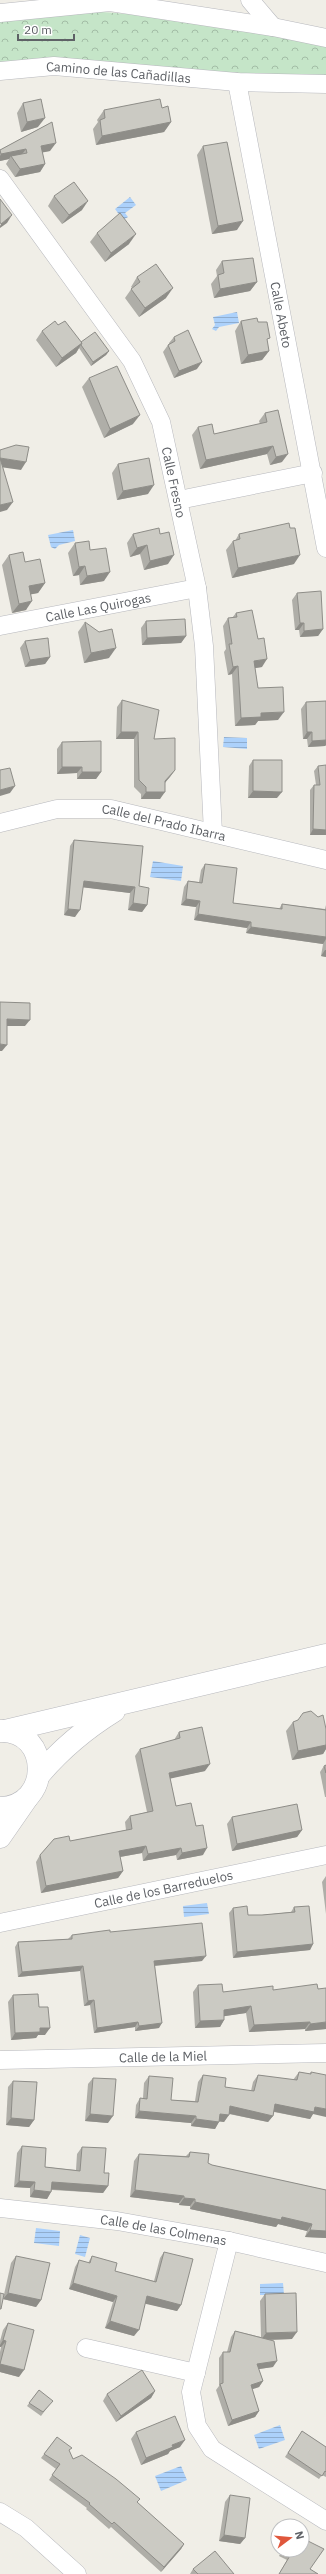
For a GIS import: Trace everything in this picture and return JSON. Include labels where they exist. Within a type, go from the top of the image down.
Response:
[{"type":"street","points":[[250,0],[273,27]]},
{"type":"street","points":[[0,13],[110,1],[273,27],[326,38]]},
{"type":"street","name":"Camino de las Cañadillas","points":[[0,71],[54,66],[237,82],[326,84]]},
{"type":"street","name":"Calle Abeto","points":[[237,82],[313,473],[326,548]]},
{"type":"street","name":"Calle Fresno","points":[[0,179],[132,361],[161,422],[197,588],[204,646],[214,834]]},
{"type":"street","points":[[179,500],[313,473]]},
{"type":"street","name":"Calle Las Quirogas","points":[[0,626],[197,588]]},
{"type":"street","name":"Calle del Prado Ibarra","points":[[0,823],[57,809],[111,809],[326,860]]},
{"type":"street","points":[[3,1730],[326,1656]]},
{"type":"street","points":[[39,1775],[58,1752],[91,1726],[129,1702]]},
{"type":"street","points":[[0,1837],[35,1788],[39,1775],[39,1763],[35,1751],[28,1741],[17,1734],[3,1730]]},
{"type":"street","points":[[0,1808],[18,1804],[27,1798]]},
{"type":"street","name":"Calle de los Barreduelos","points":[[0,1923],[326,1855]]},
{"type":"street","name":"Calle de la Miel","points":[[0,2060],[326,2053]]},
{"type":"street","name":"Calle de las Colmenas","points":[[0,2208],[117,2221],[229,2241],[326,2263]]},
{"type":"street","points":[[229,2241],[191,2392],[197,2426],[212,2449],[326,2521]]},
{"type":"street","points":[[86,2348],[196,2373]]},
{"type":"street","points":[[0,2512],[26,2528],[77,2574]]},
{"type":"green space","points":[[88,11],[148,16],[238,28],[326,46],[326,76],[0,64],[0,21]]},
{"type":"water","points":[[130,197],[136,205],[125,213],[128,217],[123,220],[115,209]]},
{"type":"water","points":[[237,312],[239,323],[219,327],[216,331],[212,329],[215,325],[213,317]]},
{"type":"water","points":[[73,530],[75,541],[59,545],[55,549],[51,547],[48,535]]},
{"type":"water","points":[[224,737],[247,738],[247,749],[223,747]]},
{"type":"water","points":[[153,861],[183,866],[181,881],[150,877]]},
{"type":"water","points":[[207,1903],[209,1914],[184,1917],[183,1906]]},
{"type":"water","points":[[36,2228],[60,2231],[59,2246],[34,2243]]},
{"type":"water","points":[[80,2235],[90,2238],[85,2257],[75,2254]]},
{"type":"water","points":[[283,2283],[284,2295],[260,2295],[260,2284]]},
{"type":"water","points":[[280,2425],[285,2440],[259,2449],[254,2435]]},
{"type":"water","points":[[181,2466],[187,2480],[161,2491],[155,2476]]},
{"type":"building","points":[[41,99],[45,118],[27,122],[23,103]]},
{"type":"building","points":[[160,99],[162,108],[168,106],[171,122],[102,136],[100,120],[105,118],[104,110]]},
{"type":"building","points":[[52,122],[56,143],[41,146],[45,164],[20,169],[11,156],[27,153],[26,149],[1,154],[0,150]]},
{"type":"building","points":[[227,142],[243,221],[218,226],[203,146]]},
{"type":"building","points":[[74,182],[88,201],[69,215],[54,196]]},
{"type":"building","points":[[0,199],[12,215],[1,224],[0,222]]},
{"type":"building","points":[[120,213],[136,234],[111,253],[97,233]]},
{"type":"building","points":[[253,258],[257,282],[220,289],[218,275],[224,273],[222,261]]},
{"type":"building","points":[[156,264],[173,288],[145,308],[131,289],[140,282],[137,277]]},
{"type":"building","points":[[257,318],[258,322],[267,322],[270,338],[267,339],[269,351],[248,355],[241,321]]},
{"type":"building","points":[[55,321],[58,325],[65,321],[82,343],[62,358],[42,331]]},
{"type":"building","points":[[188,330],[202,362],[179,371],[168,345],[175,341],[174,337]]},
{"type":"building","points":[[95,332],[109,351],[93,362],[81,345],[81,342]]},
{"type":"building","points":[[117,366],[140,415],[110,429],[89,378]]},
{"type":"building","points":[[278,410],[288,454],[276,457],[273,446],[206,460],[198,427],[212,424],[214,434],[267,422],[265,413]]},
{"type":"building","points":[[16,445],[29,447],[26,462],[0,458],[0,450]]},
{"type":"building","points":[[0,458],[13,502],[0,505]]},
{"type":"building","points":[[149,458],[154,485],[123,491],[118,464]]},
{"type":"building","points":[[289,523],[290,528],[295,528],[300,555],[238,568],[233,541],[240,539],[239,534]]},
{"type":"building","points":[[159,528],[160,534],[169,532],[174,555],[150,561],[147,545],[137,548],[133,534]]},
{"type":"building","points":[[89,541],[90,550],[106,548],[110,572],[87,576],[85,566],[79,567],[75,543]]},
{"type":"building","points":[[23,552],[25,562],[40,559],[45,583],[29,586],[32,601],[19,604],[9,555]]},
{"type":"building","points":[[321,591],[323,629],[304,631],[304,623],[300,623],[297,593]]},
{"type":"building","points":[[252,610],[258,639],[264,638],[267,659],[254,661],[258,688],[283,687],[284,712],[261,713],[261,717],[241,718],[238,666],[233,667],[229,644],[232,644],[228,618],[237,617],[236,613]]},
{"type":"building","points":[[185,619],[186,636],[147,638],[146,621]]},
{"type":"building","points":[[85,622],[99,632],[112,629],[116,648],[91,653]]},
{"type":"building","points":[[48,638],[50,657],[30,660],[25,641]]},
{"type":"building","points":[[122,700],[159,710],[154,739],[175,738],[175,770],[165,781],[165,792],[146,792],[146,787],[139,780],[138,732],[121,732]]},
{"type":"building","points":[[326,701],[326,740],[312,741],[312,732],[307,732],[306,702]]},
{"type":"building","points":[[101,741],[101,772],[82,772],[82,767],[62,767],[62,742]]},
{"type":"building","points":[[253,760],[282,760],[282,792],[253,791]]},
{"type":"building","points":[[326,765],[326,830],[313,829],[314,785],[320,785],[318,766]]},
{"type":"building","points":[[10,768],[15,786],[0,790],[0,770]]},
{"type":"building","points":[[74,840],[143,846],[139,886],[149,888],[147,905],[133,903],[135,887],[84,881],[80,910],[68,909]]},
{"type":"building","points":[[205,864],[237,868],[233,903],[282,909],[282,904],[326,910],[326,937],[251,927],[251,922],[198,914],[200,901],[186,899],[188,881],[202,883]]},
{"type":"building","points":[[0,1002],[30,1003],[30,1020],[7,1019],[7,1045],[0,1044]]},
{"type":"building","points":[[311,1711],[318,1717],[323,1715],[326,1729],[326,1745],[298,1751],[293,1722],[298,1720],[303,1713]]},
{"type":"building","points":[[202,1727],[210,1764],[169,1773],[176,1806],[191,1803],[196,1826],[203,1825],[207,1848],[182,1853],[181,1848],[148,1854],[146,1846],[119,1851],[123,1871],[46,1886],[40,1855],[54,1839],[69,1836],[70,1841],[132,1829],[130,1816],[153,1811],[140,1749],[180,1738],[179,1732]]},
{"type":"building","points":[[297,1804],[302,1830],[237,1844],[232,1817]]},
{"type":"building","points":[[247,1906],[248,1915],[262,1915],[295,1912],[294,1907],[309,1906],[313,1944],[237,1952],[233,1908]]},
{"type":"building","points":[[202,1923],[206,1956],[154,1961],[162,2023],[139,2026],[138,2022],[97,2028],[94,2000],[88,2001],[83,1966],[22,1972],[18,1942],[72,1939],[72,1935],[110,1930],[110,1932]]},
{"type":"building","points":[[222,1984],[223,1992],[273,1986],[273,1990],[317,1984],[318,1989],[326,1988],[326,2022],[310,2024],[310,2022],[254,2025],[251,2006],[224,2010],[224,2020],[200,2021],[198,1985]]},
{"type":"building","points":[[38,1994],[39,2007],[48,2007],[50,2028],[40,2028],[40,2032],[15,2033],[13,1995]]},
{"type":"building","points":[[299,2072],[311,2074],[311,2072],[326,2075],[326,2109],[315,2107],[314,2112],[275,2104],[273,2116],[230,2106],[229,2115],[220,2114],[219,2122],[196,2119],[196,2116],[139,2111],[140,2098],[147,2099],[149,2076],[173,2078],[171,2100],[198,2102],[203,2075],[226,2078],[225,2087],[254,2091],[258,2075],[297,2080]]},
{"type":"building","points":[[93,2078],[116,2079],[113,2116],[90,2114]]},
{"type":"building","points":[[13,2081],[37,2082],[34,2120],[11,2118]]},
{"type":"building","points":[[22,2146],[46,2148],[45,2167],[80,2171],[82,2147],[106,2148],[104,2173],[109,2173],[108,2186],[52,2182],[51,2192],[34,2190],[35,2182],[19,2181]]},
{"type":"building","points":[[190,2152],[209,2154],[208,2163],[212,2165],[326,2190],[326,2231],[310,2230],[312,2224],[282,2217],[281,2220],[195,2202],[195,2199],[184,2198],[184,2196],[135,2190],[139,2154],[189,2157]]},
{"type":"building","points":[[164,2252],[193,2259],[181,2305],[147,2296],[139,2330],[110,2321],[117,2296],[73,2283],[79,2260],[90,2263],[92,2256],[117,2263],[115,2271],[156,2282]]},
{"type":"building","points":[[16,2256],[50,2263],[41,2300],[8,2293]]},
{"type":"building","points":[[0,2293],[4,2294],[1,2309],[0,2309]]},
{"type":"building","points":[[296,2293],[297,2332],[266,2333],[265,2294]]},
{"type":"building","points":[[8,2323],[34,2330],[24,2370],[0,2364],[6,2341],[3,2340]]},
{"type":"building","points":[[235,2331],[274,2341],[277,2361],[257,2364],[263,2381],[251,2385],[259,2411],[232,2420],[220,2384],[223,2383],[223,2352],[230,2352]]},
{"type":"building","points":[[142,2370],[155,2391],[121,2416],[107,2394]]},
{"type":"building","points":[[39,2390],[53,2401],[43,2412],[29,2403]]},
{"type":"building","points":[[175,2416],[185,2440],[172,2445],[173,2447],[146,2458],[136,2432]]},
{"type":"building","points":[[302,2431],[326,2447],[326,2472],[325,2471],[322,2476],[288,2453]]},
{"type":"building","points":[[57,2437],[72,2448],[69,2450],[73,2459],[82,2455],[116,2479],[140,2499],[137,2502],[184,2544],[164,2567],[114,2522],[112,2524],[89,2504],[90,2503],[52,2475],[60,2464],[44,2454]]},
{"type":"building","points":[[230,2495],[250,2498],[245,2538],[224,2535]]},
{"type":"building","points":[[310,2542],[324,2549],[310,2569],[318,2574],[279,2574],[289,2558],[310,2558]]},
{"type":"building","points":[[215,2551],[234,2574],[198,2574],[193,2569]]}]
